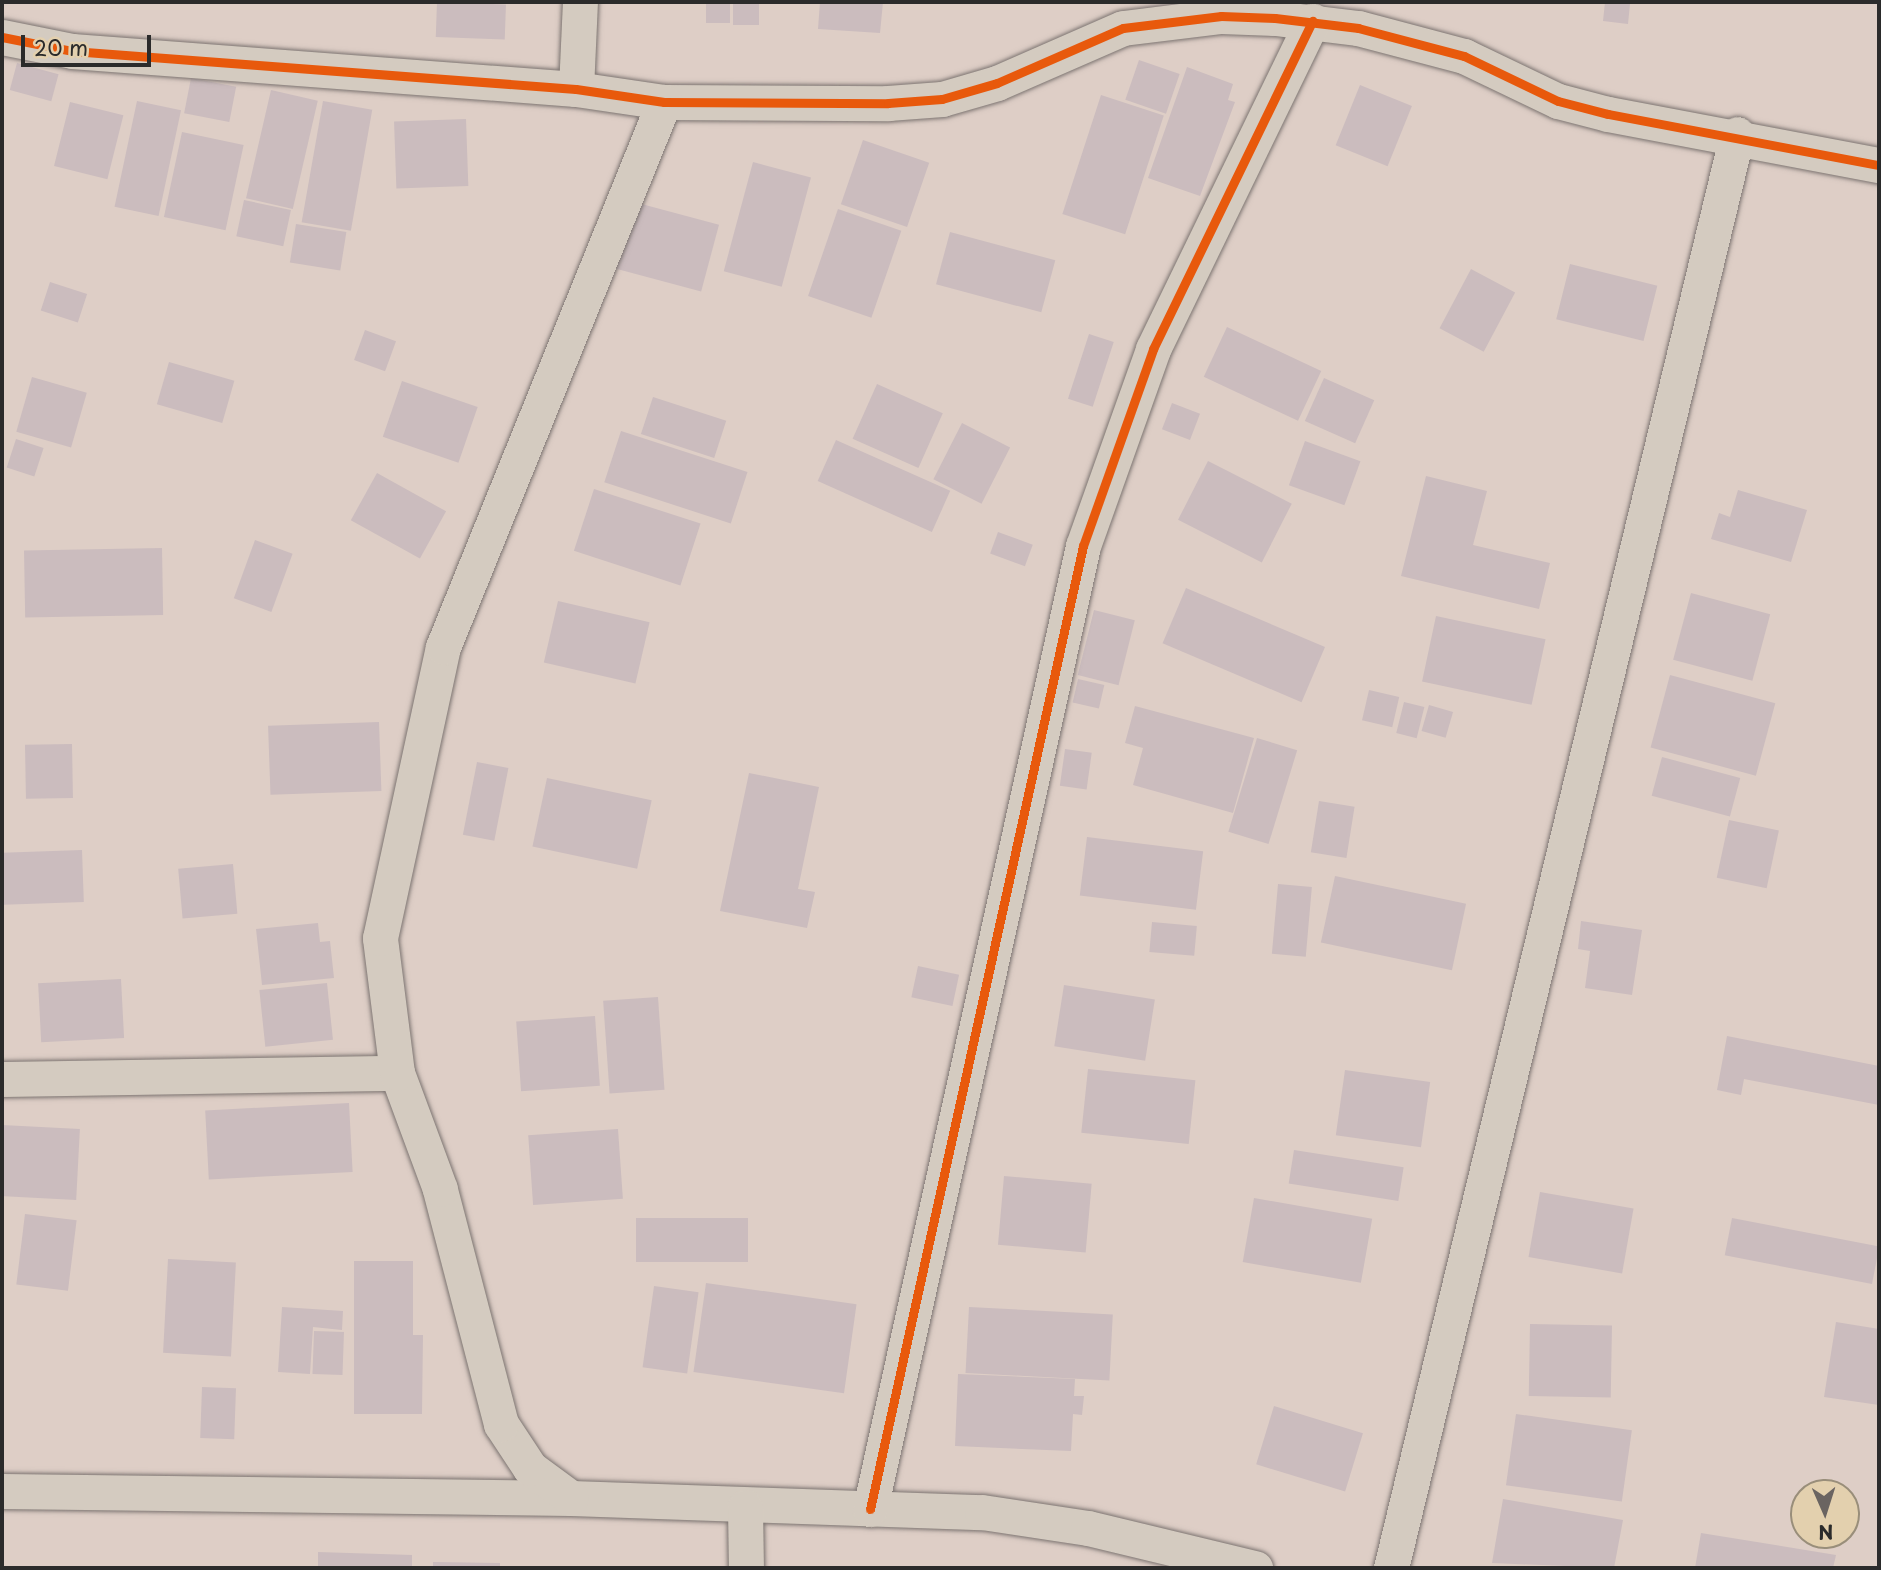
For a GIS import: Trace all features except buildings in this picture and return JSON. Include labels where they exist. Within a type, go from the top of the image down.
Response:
[{"type":"street","points":[[576,89],[580,2]]},
{"type":"street","points":[[2,37],[72,51],[228,66],[576,89],[664,102],[942,99],[997,83],[1117,15],[1221,16],[1312,22],[1464,56],[1558,101],[1608,114],[1737,134],[1879,165]]},
{"type":"street","points":[[870,1509],[1083,546],[1153,349],[1312,22]]},
{"type":"street","points":[[571,1498],[530,1468],[501,1424],[440,1189],[397,1073],[380,938],[443,647],[664,102]]},
{"type":"street","points":[[1391,1568],[1737,134]]},
{"type":"street","points":[[2,1079],[397,1073]]},
{"type":"street","points":[[2,1491],[571,1498],[745,1507],[982,1512],[1074,1526],[1255,1568]]},
{"type":"street","points":[[745,1507],[746,1568]]},
{"type":"cycle path","points":[[2,37],[72,51],[576,89],[664,102],[888,103],[942,99],[997,83],[1123,28],[1221,16],[1275,18],[1358,28],[1464,56],[1558,101],[1608,114],[1879,165]]},
{"type":"cycle path","points":[[870,1509],[1083,546],[1153,349],[1312,21]]}]
